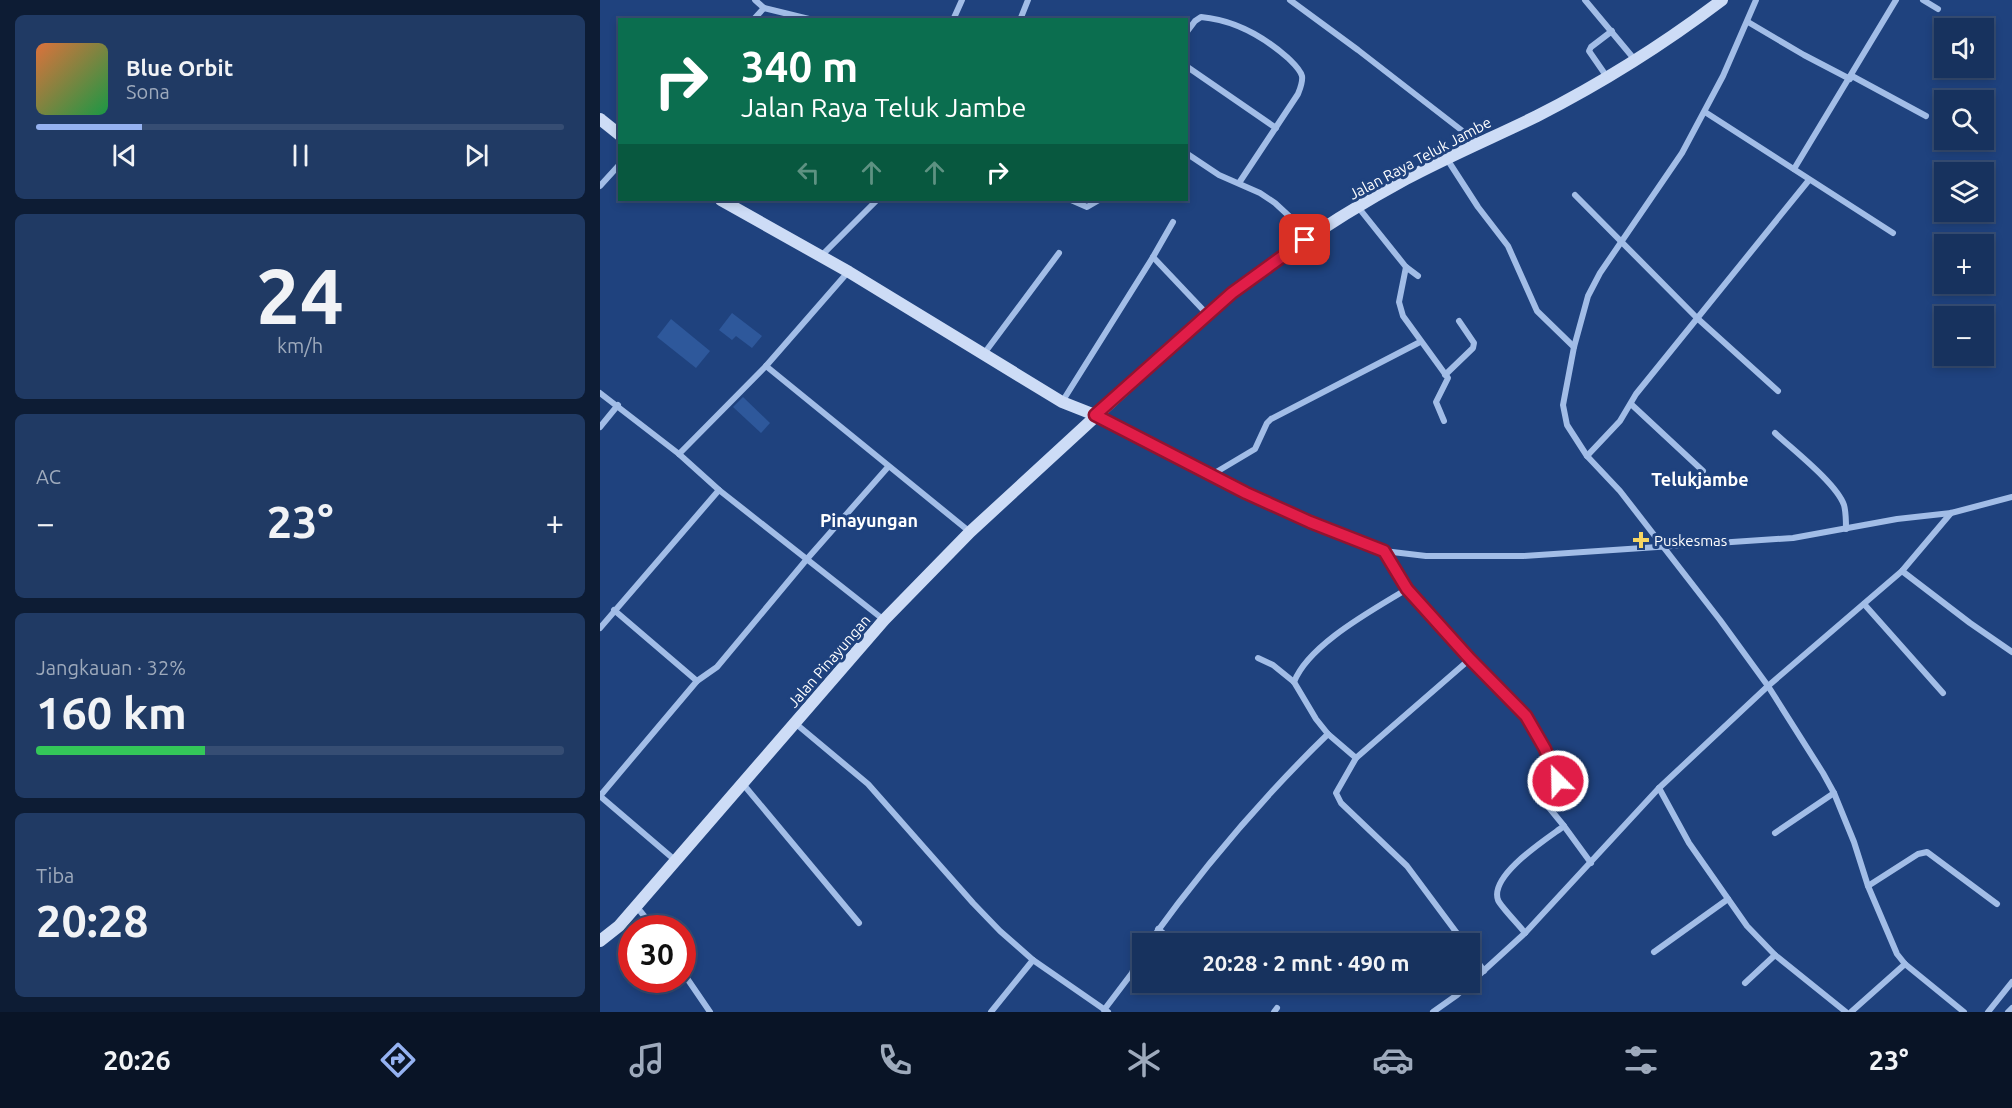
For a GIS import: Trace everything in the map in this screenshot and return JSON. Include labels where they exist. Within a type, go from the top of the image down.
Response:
[{"type":"main road","name":"Jalan Raya Teluk Jambe","points":[[1095,415],[1206,314],[1305,240],[1358,207],[1447,159],[1538,115],[1608,77],[1722,0]]},
{"type":"main road","points":[[600,120],[618,134]]},
{"type":"main road","points":[[723,201],[849,272],[1062,402],[1095,415]]},
{"type":"main road","name":"Jalan Pinayungan","points":[[600,940],[619,926],[884,620],[970,532],[1095,415]]},
{"type":"street","points":[[755,0],[764,8],[805,18]]},
{"type":"street","points":[[954,18],[962,0]]},
{"type":"street","points":[[1021,18],[1028,0]]},
{"type":"street","points":[[1290,0],[1478,143]]},
{"type":"street","points":[[1585,0],[1635,60]]},
{"type":"street","points":[[1756,0],[1748,22],[1705,112],[1682,153],[1600,273],[1588,296],[1574,346],[1563,405],[1567,425],[1587,456],[1620,491],[1720,620],[1794,725],[1834,793],[1891,944],[1905,964],[1964,1012]]},
{"type":"street","points":[[1794,169],[1896,0]]},
{"type":"street","points":[[1923,0],[1938,9]]},
{"type":"street","points":[[755,18],[764,8]]},
{"type":"street","points":[[1188,30],[1201,17],[1259,34],[1295,64],[1302,74],[1298,94],[1239,183]]},
{"type":"street","points":[[1748,22],[1804,55],[1926,116]]},
{"type":"street","points":[[1608,77],[1589,51],[1612,31]]},
{"type":"street","points":[[1188,67],[1276,128]]},
{"type":"street","points":[[1705,112],[1893,233]]},
{"type":"street","points":[[1188,154],[1219,175],[1260,193],[1275,203],[1289,216],[1305,240]]},
{"type":"street","points":[[1447,159],[1478,207],[1508,246],[1537,311],[1574,346]]},
{"type":"street","points":[[600,186],[618,166]]},
{"type":"street","points":[[1587,456],[1620,421],[1636,394],[1809,180]]},
{"type":"street","points":[[1575,195],[1697,318],[1778,391]]},
{"type":"street","points":[[821,256],[876,201]]},
{"type":"street","points":[[1073,201],[1087,207],[1097,201]]},
{"type":"street","points":[[1358,207],[1406,267],[1418,276]]},
{"type":"street","points":[[1062,402],[1173,222]]},
{"type":"street","points":[[983,355],[1059,253]]},
{"type":"street","points":[[1153,257],[1206,314]]},
{"type":"street","points":[[1406,267],[1400,302],[1403,316],[1445,375],[1447,381],[1436,402],[1444,421]]},
{"type":"street","points":[[679,454],[766,366],[849,272]]},
{"type":"street","points":[[1445,375],[1468,356],[1473,348],[1474,343],[1460,321]]},
{"type":"street","points":[[1212,474],[1255,449],[1271,419],[1420,342]]},
{"type":"street","points":[[766,366],[970,532]]},
{"type":"street","points":[[600,393],[618,405],[719,490],[884,620]]},
{"type":"street","points":[[1631,404],[1703,471]]},
{"type":"street","points":[[600,427],[618,405]]},
{"type":"street","points":[[1095,415],[1246,493],[1294,515],[1384,551],[1426,556],[1477,557],[1793,538],[1897,519],[1951,513],[2012,498]]},
{"type":"street","points":[[1774,433],[1825,480],[1839,497],[1844,506],[1846,529]]},
{"type":"street","points":[[676,861],[600,796],[697,681],[717,667],[888,466]]},
{"type":"street","points":[[600,628],[719,490]]},
{"type":"street","points":[[1433,1012],[1484,972],[1525,933],[1659,788],[1768,686],[1902,570],[1951,513]]},
{"type":"street","points":[[1384,551],[1407,589],[1470,659],[1526,716],[1545,749],[1558,781],[1557,785],[1543,793],[1542,799],[1591,863]]},
{"type":"street","points":[[1902,570],[1970,623],[2012,652]]},
{"type":"street","points":[[1294,682],[1305,663],[1335,636],[1407,589]]},
{"type":"street","points":[[1864,603],[1943,693]]},
{"type":"street","points":[[614,610],[697,681]]},
{"type":"street","points":[[1258,658],[1273,665],[1294,682],[1316,719],[1328,734],[1356,758]]},
{"type":"street","points":[[1457,933],[1407,866],[1336,797],[1336,793],[1356,758],[1470,659]]},
{"type":"street","points":[[795,723],[868,784],[973,903],[1033,960],[1106,1011],[1132,973]]},
{"type":"street","points":[[1155,933],[1250,816],[1328,734]]},
{"type":"street","points":[[742,784],[859,923]]},
{"type":"street","points":[[1659,788],[1689,843],[1747,926],[1775,955],[1846,1012]]},
{"type":"street","points":[[1774,833],[1834,793]]},
{"type":"street","points":[[1525,933],[1498,900],[1498,890],[1507,874],[1522,858],[1564,826]]},
{"type":"street","points":[[1868,886],[1918,854],[1927,852],[1997,904]]},
{"type":"street","points":[[1654,952],[1728,899]]},
{"type":"street","points":[[636,906],[643,915]]},
{"type":"street","points":[[1158,929],[1163,933]]},
{"type":"street","points":[[1745,983],[1775,955]]},
{"type":"street","points":[[991,1012],[1033,960]]},
{"type":"street","points":[[1851,1012],[1905,964]]},
{"type":"street","points":[[1480,966],[1484,972]]},
{"type":"street","points":[[1988,1012],[2012,982]]},
{"type":"street","points":[[696,992],[710,1012]]},
{"type":"street","points":[[2008,1012],[2012,1008]]},
{"type":"building","points":[[732,313],[762,336],[752,348],[736,336],[732,340],[719,330]]},
{"type":"building","points":[[671,319],[710,351],[696,368],[657,337]]},
{"type":"building","points":[[743,397],[770,423],[761,433],[733,407]]},
{"type":"place","name":"Puskesmas","points":[[1641,540]]},
{"type":"district","name":"Telukjambe","points":[[1700,479]]},
{"type":"district","name":"Pinayungan","points":[[869,520]]},
{"type":"route","points":[[1305,240],[1206,314],[1095,415],[1246,493],[1310,522],[1384,551],[1407,589],[1470,659],[1507,694],[1526,716],[1545,749],[1558,781]]}]
